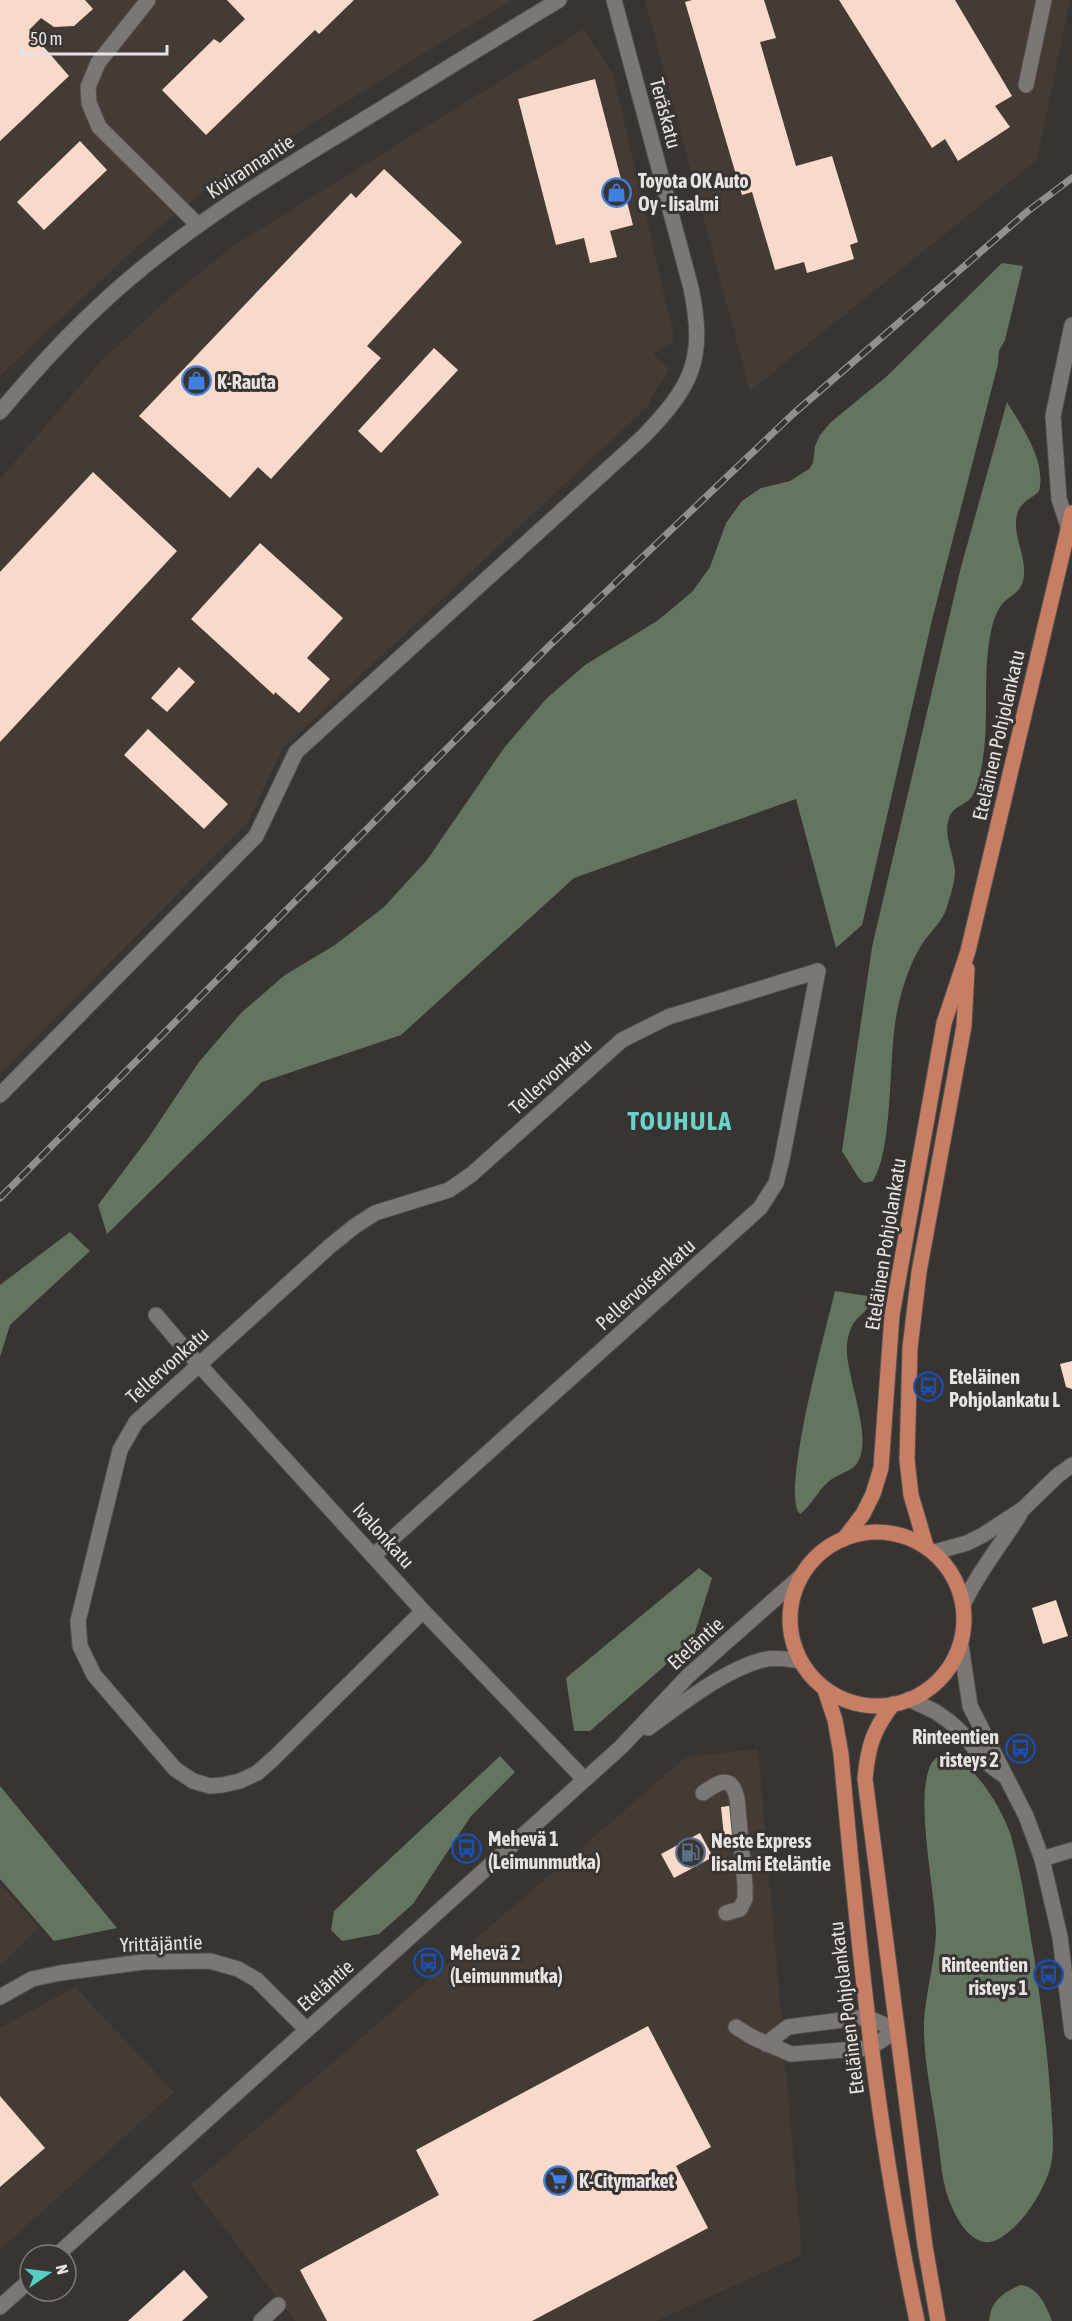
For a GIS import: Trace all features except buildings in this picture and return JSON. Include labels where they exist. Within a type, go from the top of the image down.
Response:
[{"type":"main road","name":"Eteläinen Pohjolankatu","points":[[844,1539],[868,1504],[881,1468],[892,1315],[944,1023],[968,951],[1072,513]]},
{"type":"main road","name":"Eteläinen Pohjolankatu","points":[[930,1549],[911,1495],[907,1460],[910,1348],[919,1272],[964,1026],[968,951]]},
{"type":"main road","points":[[869,1534],[889,1534],[907,1538],[930,1549],[948,1568],[963,1605],[964,1629],[961,1645],[944,1676],[927,1690],[893,1704],[874,1706],[856,1703],[825,1690],[800,1661],[793,1642],[791,1621],[793,1600],[801,1576],[821,1552],[844,1539],[869,1534]]},
{"type":"main road","name":"Eteläinen Pohjolankatu","points":[[825,1690],[835,1720],[841,1754],[870,2048],[891,2192],[917,2321]]},
{"type":"main road","points":[[893,1704],[878,1724],[872,1738],[867,1754],[865,1779],[925,2246],[938,2321]]},
{"type":"street","points":[[148,0],[98,63],[88,87],[89,103],[99,127],[198,225]]},
{"type":"street","name":"Kivirannantie","points":[[0,412],[5,396],[36,369],[98,306],[198,225],[300,158],[559,0]]},
{"type":"street","name":"Teräskatu","points":[[0,1095],[256,836],[296,752],[643,437],[671,408],[684,388],[693,369],[698,318],[692,288],[614,0]]},
{"type":"street","points":[[1026,85],[1044,0]]},
{"type":"street","points":[[1069,529],[1059,500],[1053,416],[1072,325]]},
{"type":"street","name":"Tellervonkatu","points":[[423,1611],[256,1773],[240,1781],[210,1785],[193,1781],[175,1769],[94,1675],[80,1646],[78,1621],[120,1450],[136,1422],[355,1226],[375,1213],[449,1190],[472,1174],[622,1040],[668,1017],[818,971]]},
{"type":"street","name":"Pellervoisenkatu","points":[[374,1555],[760,1208],[776,1183],[782,1160],[818,971]]},
{"type":"street","name":"Ivalonkatu","points":[[156,1315],[423,1611],[584,1779]]},
{"type":"street","points":[[930,1549],[975,1539],[1023,1509],[1057,1476],[1072,1465]]},
{"type":"street","points":[[963,1605],[979,1573],[1001,1545],[1023,1509]]},
{"type":"street","name":"Eteläntie","points":[[621,1747],[688,1676],[801,1576]]},
{"type":"street","points":[[961,1645],[970,1706],[1026,1815],[1042,1859],[1060,1938],[1072,2032]]},
{"type":"street","name":"Eteläntie","points":[[70,2243],[621,1747],[699,1692],[737,1670],[762,1660],[781,1658],[800,1661]]},
{"type":"street","points":[[909,1699],[936,1712],[950,1722],[967,1738],[983,1760],[1003,1774]]},
{"type":"street","points":[[703,1793],[719,1782],[726,1782],[732,1786],[737,1798],[746,1893],[740,1909],[726,1913]]},
{"type":"street","points":[[1042,1859],[1072,1850]]},
{"type":"street","name":"Yrittäjäntie","points":[[0,1997],[32,1979],[60,1973],[143,1962],[210,1961],[238,1969],[257,1980],[306,2029]]},
{"type":"street","points":[[766,2044],[788,2027],[866,2017],[897,2030]]},
{"type":"street","points":[[736,2026],[766,2044],[792,2054],[870,2048],[897,2030]]},
{"type":"street","points":[[0,2307],[18,2291]]},
{"type":"street","points":[[261,2321],[278,2306]]},
{"type":"shaded area","points":[[0,0],[513,0],[440,43],[198,196],[139,245],[0,376]]},
{"type":"shaded area","points":[[645,0],[1070,0],[1037,160],[750,391]]},
{"type":"shaded area","points":[[584,29],[613,74],[675,341],[653,354],[669,369],[646,408],[282,749],[248,822],[0,1075],[0,479],[101,361],[170,297],[233,246]]},
{"type":"shaded area","points":[[758,1749],[802,2255],[656,2321],[295,2321],[191,2185],[686,1757]]},
{"type":"shaded area","points":[[0,1883],[39,1928],[0,1966]]},
{"type":"shaded area","points":[[75,1987],[174,2092],[0,2250],[0,2028]]},
{"type":"green space","points":[[1002,263],[1023,266],[1005,340],[999,351],[998,364],[932,620],[862,925],[836,948],[796,799],[574,878],[401,1035],[262,1082],[107,1234],[98,1205],[149,1137],[199,1062],[241,1013],[285,975],[335,945],[384,907],[427,860],[504,748],[546,699],[585,665],[657,621],[692,592],[710,567],[726,523],[742,501],[761,488],[790,481],[809,469],[813,463],[815,446],[820,435],[831,422],[886,377]]},
{"type":"green space","points":[[1007,402],[1031,444],[1039,468],[1039,491],[1021,506],[1016,518],[1024,575],[1021,587],[1001,605],[993,624],[988,648],[984,753],[980,773],[972,797],[954,810],[947,825],[955,871],[953,885],[945,912],[917,952],[904,985],[894,1030],[890,1100],[884,1147],[880,1166],[873,1181],[864,1183],[842,1151],[872,947],[961,567]]},
{"type":"green space","points":[[70,1232],[90,1251],[10,1325],[0,1357],[0,1285]]},
{"type":"green space","points":[[835,1291],[868,1296],[869,1301],[867,1309],[851,1328],[847,1344],[847,1357],[861,1425],[863,1442],[861,1455],[855,1466],[827,1483],[800,1514],[795,1500],[800,1443]]},
{"type":"green space","points":[[699,1568],[712,1578],[692,1642],[590,1731],[574,1731],[566,1678]]},
{"type":"green space","points":[[940,1755],[952,1757],[974,1773],[1001,1812],[1011,1836],[1027,1911],[1050,2085],[1053,2138],[1049,2172],[1036,2199],[1024,2216],[1010,2231],[992,2242],[973,2237],[959,2221],[949,2200],[943,2177],[926,2063],[924,2021],[936,1932],[924,1804],[929,1769]]},
{"type":"green space","points":[[500,1756],[515,1772],[471,1816],[413,1904],[379,1934],[342,1941],[331,1930],[334,1911]]},
{"type":"green space","points":[[0,1786],[117,1928],[54,1941],[0,1879]]},
{"type":"green space","points":[[1020,2285],[1036,2293],[1044,2303],[1052,2321],[989,2321],[992,2308],[999,2298]]},
{"type":"railway","points":[[0,1198],[549,646],[793,414],[1028,211],[1072,178]]},
{"type":"place","name":"Toyota OK Auto Oy - Iisalmi","points":[[617,192]]},
{"type":"place","name":"K-Rauta","points":[[196,381]]},
{"type":"place","name":"Eteläinen Pohjolankatu L","points":[[928,1387]]},
{"type":"place","name":"Rinteentien risteys 2","points":[[1020,1748]]},
{"type":"place","name":"Mehevä 1 (Leimunmutka)","points":[[467,1849]]},
{"type":"place","name":"Neste Express Iisalmi Eteläntie","points":[[690,1852]]},
{"type":"place","name":"Mehevä 2 (Leimunmutka)","points":[[429,1963]]},
{"type":"place","name":"Rinteentien risteys 1","points":[[1049,1975]]},
{"type":"place","name":"K-Citymarket","points":[[558,2180]]},
{"type":"district","name":"TOUHULA","points":[[680,1121]]}]
